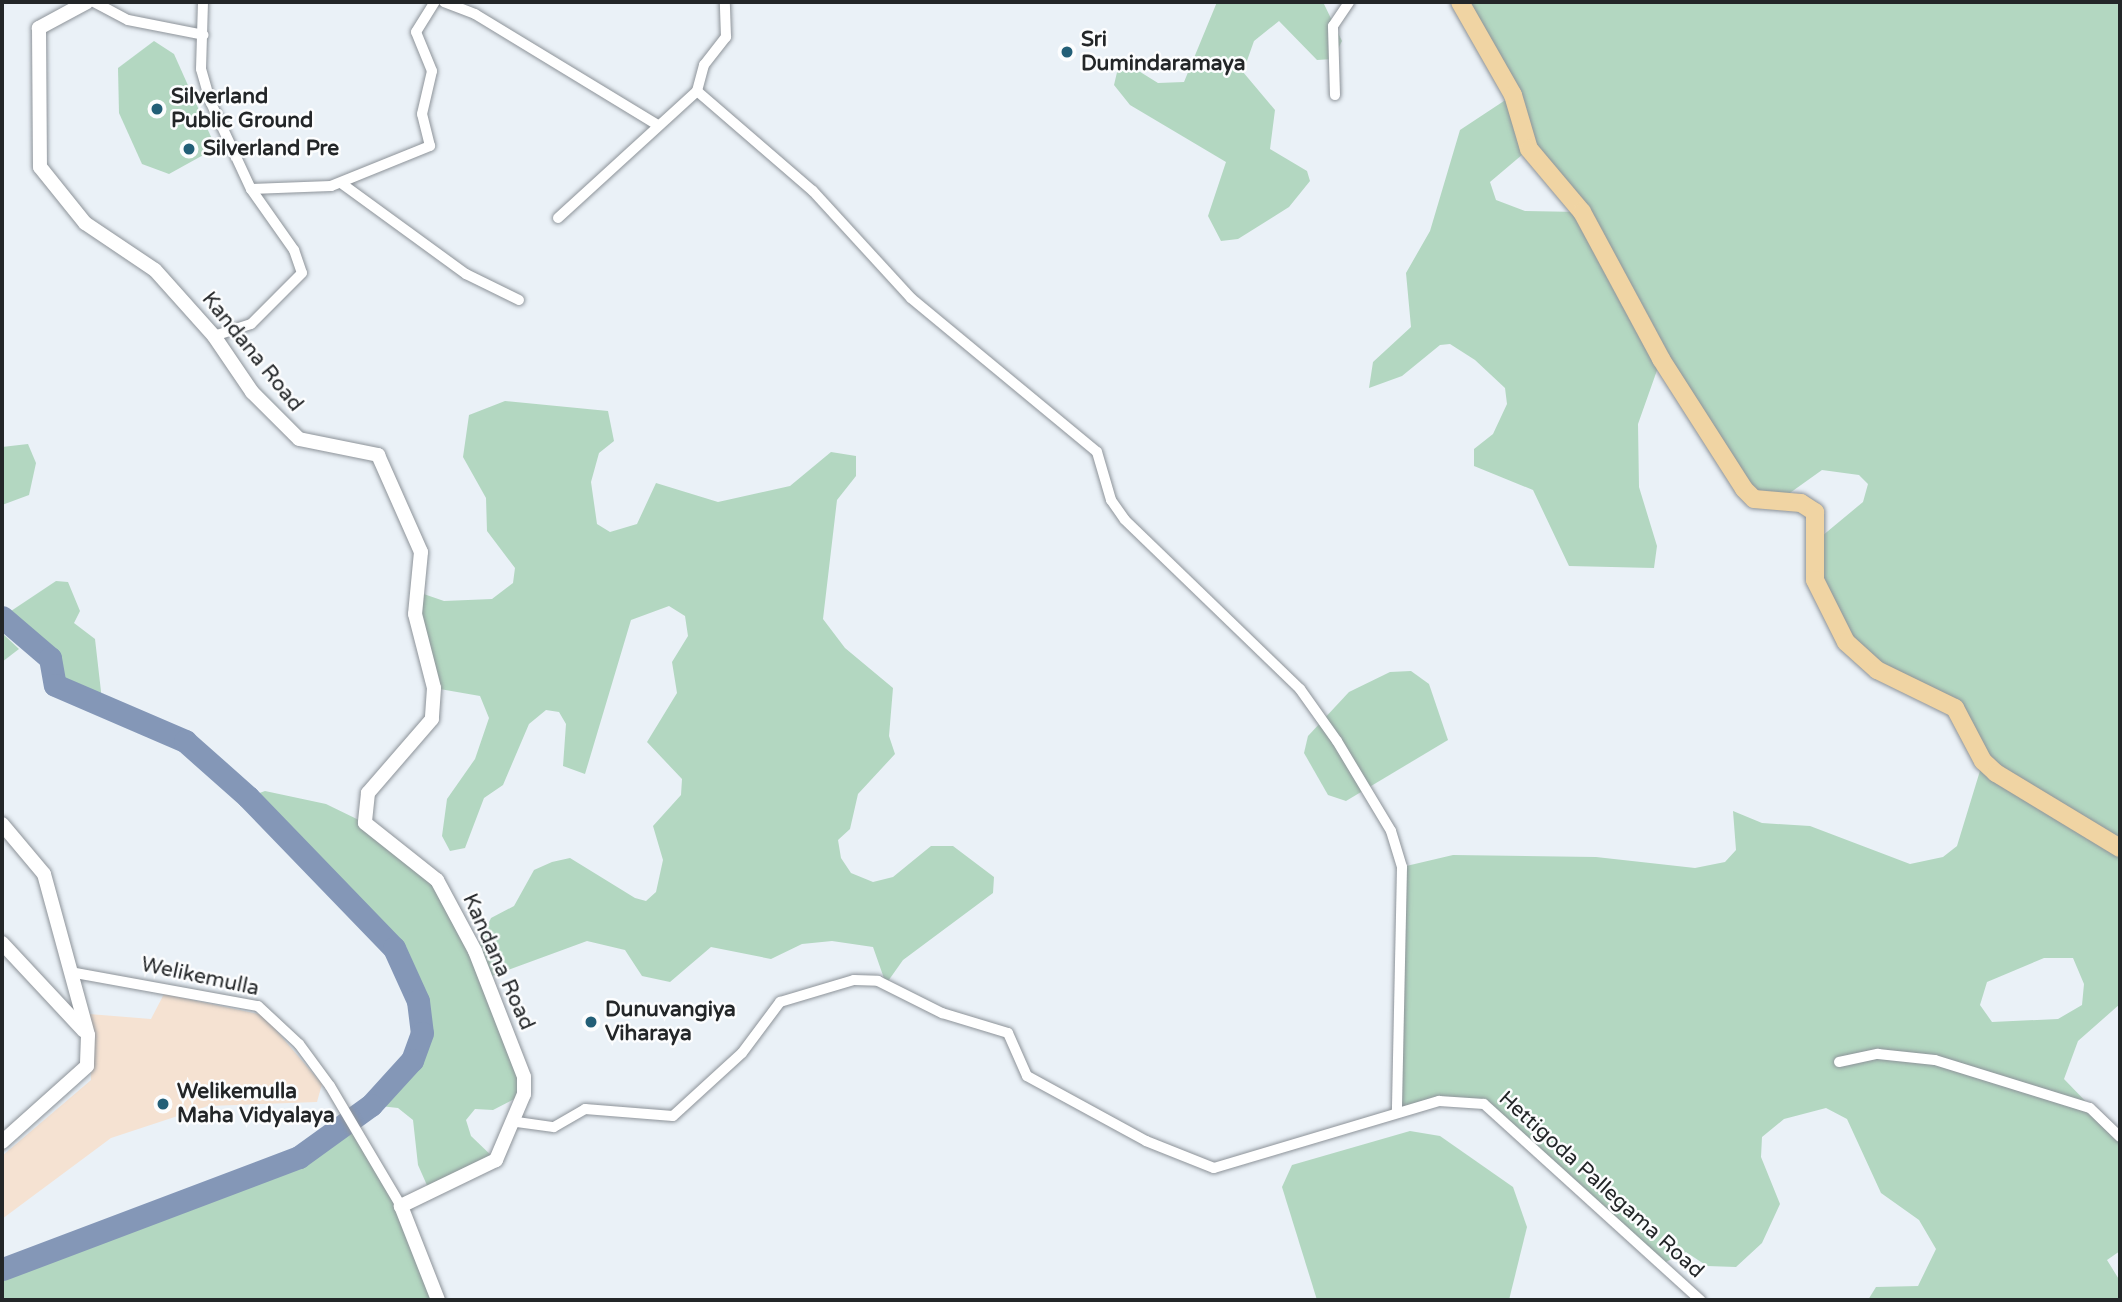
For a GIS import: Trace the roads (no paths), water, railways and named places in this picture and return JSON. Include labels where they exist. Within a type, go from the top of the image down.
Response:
[{"type":"main road","points":[[1460,2],[1513,95],[1529,149],[1582,212],[1661,359],[1744,489],[1754,499],[1801,503],[1815,512],[1815,580],[1846,642],[1878,670],[1955,708],[1983,761],[1996,773],[2120,848]]},
{"type":"street","name":"Kandana Road","points":[[88,2],[39,28],[40,167],[85,223],[155,270],[214,336],[252,392],[299,439],[378,455],[421,552],[415,614],[434,688],[432,719],[368,793],[365,823],[437,880],[454,910],[524,1077],[517,1122],[496,1160],[401,1206]]},
{"type":"street","points":[[94,2],[128,20],[204,35]]},
{"type":"street","points":[[203,2],[201,69],[210,99],[251,188],[294,250],[302,273],[251,324],[214,336]]},
{"type":"street","points":[[251,188],[341,183],[430,146],[422,114],[432,71],[416,32],[435,2]]},
{"type":"street","points":[[444,2],[656,124]]},
{"type":"street","points":[[558,218],[656,124],[696,91],[704,65],[726,37],[725,2]]},
{"type":"street","points":[[1335,95],[1333,26],[1349,2]]},
{"type":"street","points":[[696,91],[813,191],[911,298],[1097,452],[1111,500],[1125,520],[1300,689],[1337,741],[1391,831],[1402,867],[1397,1112]]},
{"type":"street","points":[[341,183],[466,274],[519,300]]},
{"type":"street","points":[[2,824],[44,874],[88,1035],[87,1066],[2,1142]]},
{"type":"street","points":[[2,943],[88,1035]]},
{"type":"street","name":"Welikemulla","points":[[70,972],[258,1006],[299,1044],[330,1086],[401,1206]]},
{"type":"street","name":"Hettigoda Pallegama Road","points":[[517,1122],[554,1127],[585,1109],[673,1116],[742,1053],[780,1002],[866,979],[985,1030],[1008,1033],[1027,1076],[1146,1141],[1214,1168],[1439,1101],[1485,1104],[1700,1300]]},
{"type":"street","points":[[1839,1062],[1878,1054],[1935,1060],[2090,1108],[2120,1137]]},
{"type":"street","points":[[401,1206],[438,1300]]},
{"type":"waterway","points":[[2,617],[50,658],[55,685],[185,741],[248,797],[394,948],[418,1001],[422,1033],[412,1060],[371,1105],[299,1157],[2,1269]]},
{"type":"place","name":"Sri Dumindaramaya","points":[[1067,52]]},
{"type":"place","name":"Silverland Public Ground","points":[[157,109]]},
{"type":"place","name":"Silverland Pre","points":[[189,149]]},
{"type":"place","name":"Dunuvangiya Viharaya","points":[[591,1022]]},
{"type":"place","name":"Welikemulla Maha Vidyalaya","points":[[163,1104]]}]
